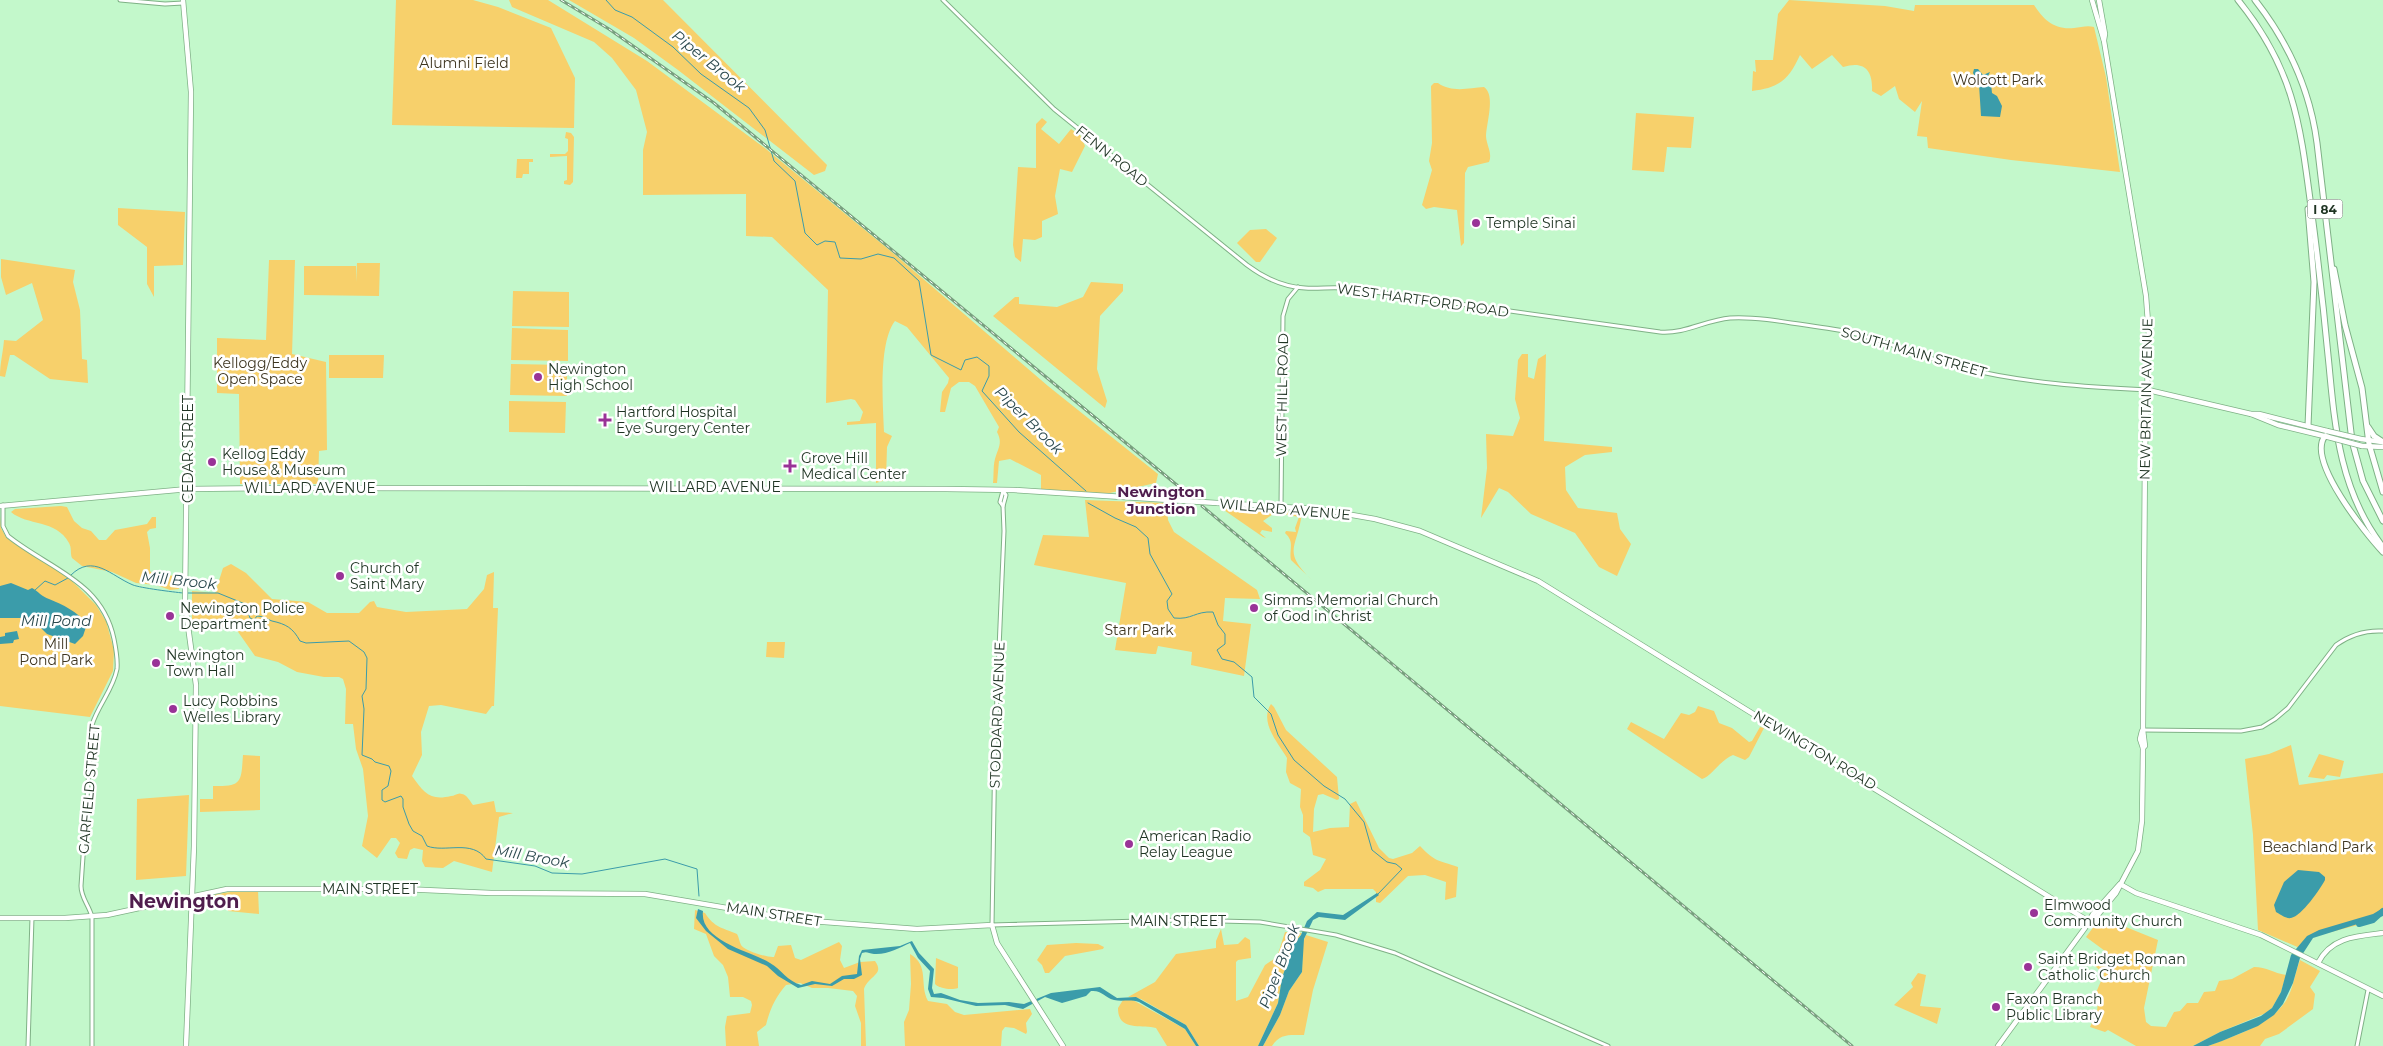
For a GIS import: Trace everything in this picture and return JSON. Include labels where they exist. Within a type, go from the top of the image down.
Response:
[{"type":"highway","name":"I 84","points":[[2238,0],[2252,17],[2273,53],[2291,94],[2301,133],[2339,452],[2357,504],[2383,547]]},
{"type":"highway","name":"I 84","points":[[2257,2],[2290,55],[2310,108],[2317,143],[2353,447],[2366,487],[2383,521]]},
{"type":"highway","points":[[2308,188],[2314,282],[2308,426]]},
{"type":"highway","points":[[2331,260],[2337,278],[2345,325],[2362,388],[2370,447],[2383,492]]},
{"type":"highway","points":[[2367,425],[2374,436],[2383,442]]},
{"type":"highway","points":[[2334,433],[2327,435],[2322,444],[2325,460],[2339,496],[2383,552]]},
{"type":"main road","name":"NEW BRITAIN AVENUE","points":[[1998,1046],[2090,922],[2096,918],[2116,893],[2134,862],[2141,840],[2142,748],[2140,739],[2143,730],[2145,450],[2150,336],[2146,296],[2104,41],[2092,0]]},
{"type":"main road","name":"NEW BRITAIN AVENUE","points":[[2099,0],[2105,34],[2104,41]]},
{"type":"main road","name":"CEDAR STREET","points":[[183,2],[191,92],[188,489],[185,599],[196,684],[194,846],[190,897],[186,1046]]},
{"type":"main road","name":"SOUTH MAIN STREET","points":[[2148,390],[2308,426],[2327,435]]},
{"type":"main road","name":"SOUTH MAIN STREET","points":[[2251,414],[2274,424],[2327,435],[2362,446],[2383,447]]},
{"type":"main road","points":[[2274,424],[2275,418]]},
{"type":"main road","points":[[2290,428],[2292,422]]},
{"type":"main road","points":[[2334,433],[2383,442]]},
{"type":"main road","name":"WILLARD AVENUE","points":[[1,505],[188,489],[578,489],[651,487],[1003,490],[1281,506],[1350,514],[1400,525],[1538,581]]},
{"type":"main road","name":"NEWINGTON ROAD","points":[[1538,581],[1888,795],[2090,922]]},
{"type":"main road","points":[[2120,884],[2136,893],[2254,932],[2383,996]]},
{"type":"main road","name":"MAIN STREET","points":[[0,918],[92,917],[124,912],[227,889],[403,889],[491,893],[645,894],[827,922],[917,929],[992,924]]},
{"type":"main road","points":[[992,924],[996,943],[1063,1046]]},
{"type":"main road","points":[[2318,963],[2330,948],[2345,939],[2383,933]]},
{"type":"street","points":[[120,0],[165,4],[183,2]]},
{"type":"street","name":"FENN ROAD","points":[[943,0],[1054,109],[1253,269],[1274,280],[1298,287]]},
{"type":"street","name":"WEST HARTFORD ROAD","points":[[1298,287],[1353,288],[1548,317]]},
{"type":"street","name":"WEST HILL ROAD","points":[[1281,506],[1283,316],[1288,299],[1298,287]]},
{"type":"street","name":"SOUTH MAIN STREET","points":[[1548,317],[1666,333],[1725,319],[1760,320],[1856,334],[1952,364],[1992,374],[2084,387],[2148,390]]},
{"type":"street","name":"STODDARD AVENUE","points":[[992,924],[1003,506],[1006,495],[1003,490]]},
{"type":"street","name":"GARFIELD STREET","points":[[1,505],[3,526],[8,536],[66,573],[95,599],[107,615],[117,657],[113,681],[96,712],[92,725],[81,892],[92,917]]},
{"type":"street","points":[[2143,730],[2241,731],[2262,727],[2288,708],[2336,645],[2345,638],[2361,632],[2383,631]]},
{"type":"street","points":[[92,917],[92,1046]]},
{"type":"street","points":[[28,1046],[28,999],[32,972],[32,918]]},
{"type":"street","name":"MAIN STREET","points":[[992,924],[1181,920],[1260,922],[1336,935],[1395,953],[1608,1046]]},
{"type":"street","points":[[2357,1046],[2368,990]]},
{"type":"green space","name":"Alumni Field","points":[[396,0],[473,0],[498,7],[551,28],[575,78],[574,128],[392,125]]},
{"type":"green space","points":[[509,0],[548,0],[647,61],[766,149],[893,253],[1048,386],[1158,474],[1156,483],[1105,494],[1041,489],[1041,475],[1010,459],[999,461],[997,483],[993,483],[994,462],[1000,442],[997,432],[999,427],[975,386],[969,382],[959,382],[951,388],[945,412],[940,412],[942,392],[949,378],[907,327],[895,321],[886,344],[883,374],[884,432],[892,436],[887,447],[886,480],[876,483],[876,423],[847,425],[847,422],[860,421],[863,412],[855,400],[826,403],[828,290],[772,237],[746,236],[746,194],[643,195],[643,150],[647,132],[636,90],[612,58],[594,42],[512,7]]},
{"type":"green space","points":[[569,0],[663,0],[827,165],[825,171],[814,175],[634,38]]},
{"type":"green space","name":"Wolcott Park","points":[[1789,0],[1885,6],[1914,11],[1915,5],[2034,5],[2055,26],[2067,28],[2094,27],[2106,77],[2120,172],[2011,160],[1928,148],[1927,137],[1917,136],[1922,101],[1915,112],[1899,99],[1895,86],[1881,96],[1872,91],[1871,78],[1866,69],[1857,65],[1843,67],[1832,55],[1812,69],[1800,55],[1792,70],[1777,85],[1752,91],[1753,71],[1756,72],[1755,60],[1773,60],[1778,14]]},
{"type":"green space","points":[[1434,83],[1455,89],[1484,87],[1488,91],[1490,103],[1486,136],[1490,159],[1489,162],[1468,167],[1465,173],[1464,243],[1461,246],[1457,210],[1434,207],[1426,209],[1422,205],[1432,170],[1429,161],[1432,143],[1431,86]]},
{"type":"green space","points":[[1636,113],[1694,117],[1691,148],[1667,147],[1664,172],[1632,170]]},
{"type":"green space","points":[[1042,118],[1047,122],[1041,129],[1059,144],[1071,129],[1080,135],[1085,146],[1072,172],[1060,169],[1055,196],[1058,214],[1042,221],[1042,237],[1035,240],[1023,239],[1021,262],[1015,257],[1013,245],[1018,167],[1036,168],[1036,124]]},
{"type":"green space","points":[[566,132],[571,133],[574,137],[573,182],[570,185],[564,184],[564,181],[567,180],[567,156],[550,157],[550,154],[565,154],[568,151],[568,139],[565,138]]},
{"type":"green space","points":[[517,159],[533,159],[533,162],[529,162],[529,174],[523,174],[522,178],[516,178]]},
{"type":"green space","points":[[118,208],[185,212],[183,265],[154,266],[154,297],[147,284],[147,247],[118,225]]},
{"type":"green space","points":[[1266,229],[1277,238],[1260,262],[1256,262],[1237,243],[1250,230]]},
{"type":"green space","points":[[1,259],[75,270],[73,282],[80,310],[82,359],[87,360],[88,383],[50,379],[14,355],[10,355],[5,377],[0,376],[4,340],[16,341],[43,320],[32,283],[6,295],[1,277]]},
{"type":"green space","name":"Kellogg/Eddy Open Space","points":[[269,260],[295,260],[292,354],[326,362],[327,450],[319,451],[318,484],[240,484],[239,394],[217,393],[217,338],[266,340]]},
{"type":"green space","points":[[357,263],[380,263],[379,296],[304,295],[304,266],[356,266],[356,282]]},
{"type":"green space","points":[[1091,282],[1123,284],[1123,291],[1100,316],[1097,369],[1107,401],[1105,408],[993,316],[1015,297],[1019,297],[1019,304],[1057,307],[1083,297]]},
{"type":"green space","points":[[513,291],[569,292],[569,327],[512,326]]},
{"type":"green space","points":[[512,328],[568,330],[568,361],[511,360]]},
{"type":"green space","points":[[1522,354],[1528,354],[1528,377],[1534,379],[1538,359],[1546,354],[1544,441],[1612,447],[1612,452],[1585,455],[1565,467],[1566,490],[1578,508],[1617,513],[1620,529],[1631,544],[1617,576],[1599,567],[1575,533],[1531,514],[1508,492],[1499,488],[1481,518],[1487,468],[1486,434],[1513,436],[1520,418],[1515,399],[1518,360]]},
{"type":"green space","points":[[329,355],[384,355],[383,378],[329,378]]},
{"type":"green space","points":[[511,364],[567,365],[567,396],[510,395]]},
{"type":"green space","points":[[509,401],[566,402],[565,433],[509,432]]},
{"type":"green space","name":"Starr Park","points":[[1085,500],[1167,503],[1168,520],[1174,532],[1257,590],[1260,599],[1225,598],[1223,621],[1251,624],[1244,676],[1191,665],[1192,652],[1158,646],[1156,654],[1115,650],[1126,583],[1034,565],[1043,535],[1089,537]]},
{"type":"green space","points":[[67,507],[74,521],[82,528],[91,531],[99,540],[106,540],[115,530],[147,524],[152,517],[156,517],[156,528],[150,529],[147,532],[150,548],[150,571],[153,574],[177,576],[179,589],[170,590],[156,585],[136,583],[112,572],[82,566],[72,558],[69,543],[57,530],[11,512],[15,509]]},
{"type":"green space","points":[[1221,508],[1272,511],[1273,514],[1263,521],[1272,528],[1272,532],[1262,530],[1260,533],[1266,538],[1263,537]]},
{"type":"green space","points":[[1285,511],[1302,512],[1294,555],[1297,562],[1312,580],[1291,560],[1291,543],[1285,533],[1286,531],[1296,532],[1295,528],[1299,517],[1283,514],[1283,512],[1296,513]]},
{"type":"green space","name":"Mill Pond Park","points":[[0,516],[1,528],[6,537],[69,578],[96,605],[106,621],[114,650],[113,671],[90,717],[0,706]]},
{"type":"green space","points":[[231,564],[246,573],[272,599],[308,602],[327,613],[359,613],[370,602],[374,601],[377,607],[406,612],[467,609],[484,589],[487,575],[494,572],[493,608],[498,608],[494,706],[486,714],[441,705],[429,706],[421,732],[422,755],[412,776],[424,791],[433,796],[444,797],[461,794],[467,797],[473,805],[494,801],[496,812],[513,813],[499,817],[492,872],[454,861],[443,868],[425,867],[422,861],[423,850],[414,848],[410,850],[407,859],[398,858],[395,853],[400,843],[396,838],[391,838],[377,858],[362,846],[368,816],[363,769],[356,749],[353,724],[345,724],[346,689],[343,679],[297,672],[278,662],[255,656],[236,629],[212,625],[203,626],[199,632],[192,624],[192,591],[215,593],[223,568]]},
{"type":"green space","points":[[767,642],[785,642],[784,658],[766,657]]},
{"type":"green space","points":[[1271,704],[1286,730],[1337,777],[1339,799],[1337,800],[1323,794],[1318,795],[1314,809],[1313,832],[1330,828],[1349,827],[1350,804],[1356,801],[1379,848],[1389,858],[1393,859],[1412,853],[1420,846],[1433,858],[1458,867],[1456,897],[1445,900],[1446,882],[1425,875],[1408,876],[1380,903],[1376,902],[1376,892],[1373,889],[1325,889],[1318,892],[1313,888],[1304,886],[1304,882],[1320,870],[1326,859],[1313,855],[1310,837],[1303,832],[1303,815],[1300,807],[1301,789],[1290,783],[1286,772],[1287,758],[1268,725],[1268,711]]},
{"type":"green space","points":[[1698,706],[1714,711],[1719,723],[1732,728],[1749,742],[1752,741],[1760,727],[1764,728],[1749,757],[1745,760],[1733,755],[1702,779],[1627,729],[1631,722],[1664,739],[1681,713],[1689,715],[1695,712]]},
{"type":"green space","name":"Beachland Park","points":[[2291,745],[2299,785],[2383,773],[2383,911],[2373,921],[2312,937],[2302,949],[2258,930],[2253,835],[2245,759],[2269,754]]},
{"type":"green space","points":[[2319,754],[2344,761],[2340,777],[2327,775],[2324,779],[2308,777]]},
{"type":"green space","points":[[243,755],[260,756],[260,810],[200,812],[200,799],[213,799],[213,786],[230,785],[238,781],[242,771]]},
{"type":"green space","points":[[189,795],[186,876],[136,880],[137,799]]},
{"type":"green space","points":[[258,890],[259,914],[228,911],[228,907],[196,908],[195,900],[226,893]]},
{"type":"green space","points":[[695,910],[705,913],[712,922],[737,934],[743,947],[761,955],[774,957],[778,946],[791,945],[795,958],[801,960],[839,942],[842,946],[840,960],[844,968],[860,962],[875,961],[878,966],[877,972],[864,989],[866,1046],[861,1046],[861,1023],[855,1006],[857,996],[853,991],[812,988],[800,983],[786,985],[779,994],[771,1009],[766,1025],[757,1032],[759,1046],[726,1046],[725,1027],[727,1016],[750,1013],[752,1005],[751,1001],[743,997],[730,997],[728,977],[723,965],[714,956],[706,934],[694,929]]},
{"type":"green space","points":[[2101,917],[2158,940],[2144,1008],[2146,1022],[2151,1026],[2166,1027],[2174,1012],[2180,1011],[2187,1003],[2198,1003],[2204,992],[2215,991],[2219,981],[2232,979],[2254,967],[2286,975],[2281,992],[2272,1008],[2266,1013],[2220,1032],[2193,1046],[2136,1046],[2108,1030],[2105,1032],[2090,1027],[2097,1012],[2098,1000],[2095,995],[2104,974],[2095,966],[2105,951],[2086,937]]},
{"type":"green space","points":[[1221,929],[1224,945],[1238,944],[1245,937],[1250,940],[1251,958],[1236,962],[1236,1001],[1248,997],[1265,965],[1277,957],[1285,932],[1302,933],[1292,947],[1282,978],[1278,1003],[1258,1046],[1199,1046],[1186,1025],[1141,999],[1128,997],[1155,982],[1176,954],[1216,948],[1216,941]]},
{"type":"green space","points":[[1306,935],[1328,942],[1313,990],[1304,1035],[1282,1037],[1272,1046],[1263,1046],[1280,1015],[1289,991],[1302,972],[1303,942]]},
{"type":"green space","points":[[1098,944],[1104,947],[1103,949],[1065,956],[1049,973],[1045,973],[1042,965],[1037,960],[1047,945]]},
{"type":"green space","points":[[910,954],[920,964],[925,995],[928,1001],[947,1004],[955,1012],[964,1015],[1030,1009],[1032,1014],[1026,1023],[1026,1034],[1014,1028],[1005,1027],[1002,1031],[1001,1046],[905,1046],[904,1022],[909,1010],[911,984]]},
{"type":"green space","points":[[936,958],[958,967],[958,988],[946,989],[935,984]]},
{"type":"green space","points":[[2300,960],[2320,971],[2310,987],[2315,994],[2313,1009],[2279,1034],[2265,1039],[2260,1046],[2208,1046],[2257,1026],[2275,1014],[2289,996]]},
{"type":"green space","points":[[1918,973],[1926,975],[1920,1006],[1941,1008],[1937,1024],[1894,1005],[1913,987],[1911,983]]},
{"type":"green space","points":[[1131,999],[1185,1029],[1196,1046],[1167,1046],[1156,1028],[1126,1024],[1119,1016],[1118,1008],[1123,1000]]},
{"type":"water","points":[[1974,69],[1978,69],[1983,75],[1990,72],[1987,78],[1991,83],[1992,93],[1997,96],[2002,106],[2000,117],[1981,116],[1979,84],[1973,73]]},
{"type":"water","name":"Mill Pond","points":[[11,583],[28,590],[32,588],[44,597],[74,612],[87,624],[83,636],[75,644],[47,634],[31,618],[0,618],[0,586]]},
{"type":"water","points":[[17,631],[19,639],[14,640],[13,643],[0,644],[0,637],[5,636],[5,633]]},
{"type":"water","points":[[2298,870],[2319,872],[2325,877],[2325,880],[2310,902],[2300,912],[2291,918],[2287,918],[2276,912],[2274,905],[2284,882]]},
{"type":"water","points":[[1377,893],[1379,895],[1345,920],[1319,917],[1313,920],[1304,939],[1302,972],[1289,991],[1280,1015],[1263,1046],[1258,1046],[1278,1003],[1282,978],[1293,945],[1301,935],[1307,921],[1317,912],[1343,915]]},
{"type":"water","points":[[2383,908],[2383,916],[2313,938],[2300,958],[2293,983],[2283,1004],[2274,1015],[2258,1026],[2222,1041],[2208,1046],[2193,1046],[2220,1032],[2261,1016],[2272,1008],[2281,992],[2291,955],[2307,936],[2319,930],[2373,914]]},
{"type":"water","points":[[698,909],[703,911],[704,921],[709,930],[717,937],[770,963],[792,981],[801,985],[812,981],[830,984],[842,976],[857,974],[859,956],[862,950],[900,946],[912,941],[919,953],[934,969],[932,988],[934,994],[941,993],[960,1000],[978,1003],[1009,1002],[1024,1004],[1051,993],[1100,987],[1117,998],[1136,997],[1186,1025],[1199,1046],[1196,1046],[1185,1029],[1139,1002],[1114,1000],[1095,991],[1091,991],[1086,996],[1062,1003],[1045,997],[1023,1009],[1005,1005],[976,1006],[931,997],[928,989],[930,971],[918,958],[910,943],[884,953],[862,953],[860,959],[862,975],[854,979],[844,979],[832,986],[815,984],[798,988],[778,976],[767,966],[728,949],[706,931],[696,918]]},
{"type":"waterway","name":"Piper Brook","points":[[606,0],[615,10],[632,17],[673,47],[701,74],[749,108],[765,130],[774,161],[795,181],[805,233],[817,245],[825,241],[835,242],[840,258],[861,259],[878,254],[894,258],[919,281],[931,355],[961,370],[965,360],[977,357],[989,366],[989,376],[982,391],[1019,432],[1086,491]]},
{"type":"waterway","name":"Piper Brook","points":[[1088,503],[1136,527],[1148,538],[1150,554],[1172,594],[1167,601],[1168,609],[1174,618],[1185,618],[1213,612],[1218,625],[1225,634],[1225,644],[1217,650],[1222,659],[1234,662],[1252,677],[1254,697],[1271,714],[1278,735],[1294,760],[1324,786],[1345,799],[1364,822],[1372,850],[1387,862],[1396,864],[1402,869],[1378,894]]},
{"type":"waterway","name":"Mill Brook","points":[[71,575],[79,569],[94,566],[102,568],[133,585],[183,593]]},
{"type":"waterway","name":"Mill Brook","points":[[34,591],[45,581],[55,585],[68,578]]},
{"type":"waterway","name":"Mill Brook","points":[[187,593],[218,593],[245,604],[250,618],[254,620],[259,616],[285,625],[295,633],[300,641],[306,643],[349,641],[364,652],[367,658],[366,689],[362,696],[364,709],[362,755],[375,762],[389,766],[391,771],[388,786],[382,790],[382,800],[385,802],[401,796],[409,824],[413,831],[422,836],[427,846],[434,848],[466,848],[480,853],[486,859],[535,866],[552,873],[582,874],[665,859],[697,869],[699,896]]},
{"type":"waterway","points":[[2359,924],[2373,920],[2383,911]]},
{"type":"railway","points":[[561,0],[609,29],[714,103],[1189,495]]},
{"type":"railway","points":[[1202,506],[1852,1046]]},
{"type":"place","name":"Temple Sinai","points":[[1476,223]]},
{"type":"place","name":"Newington High School","points":[[538,377]]},
{"type":"place","name":"Hartford Hospital Eye Surgery Center","points":[[605,420]]},
{"type":"place","name":"Kellog Eddy House & Museum","points":[[212,462]]},
{"type":"place","name":"Grove Hill Medical Center","points":[[790,466]]},
{"type":"place","name":"Church of Saint Mary","points":[[340,576]]},
{"type":"place","name":"Simms Memorial Church of God in Christ","points":[[1254,608]]},
{"type":"place","name":"Newington Police Department","points":[[170,616]]},
{"type":"place","name":"Newington Town Hall","points":[[156,663]]},
{"type":"place","name":"Lucy Robbins Welles Library","points":[[173,709]]},
{"type":"place","name":"American Radio Relay League","points":[[1129,844]]},
{"type":"place","name":"Elmwood Community Church","points":[[2034,913]]},
{"type":"place","name":"Saint Bridget Roman Catholic Church","points":[[2028,967]]},
{"type":"place","name":"Faxon Branch Public Library","points":[[1996,1007]]},
{"type":"district","name":"Newington Junction","points":[[1161,500]]},
{"type":"district","name":"Newington","points":[[184,901]]}]
